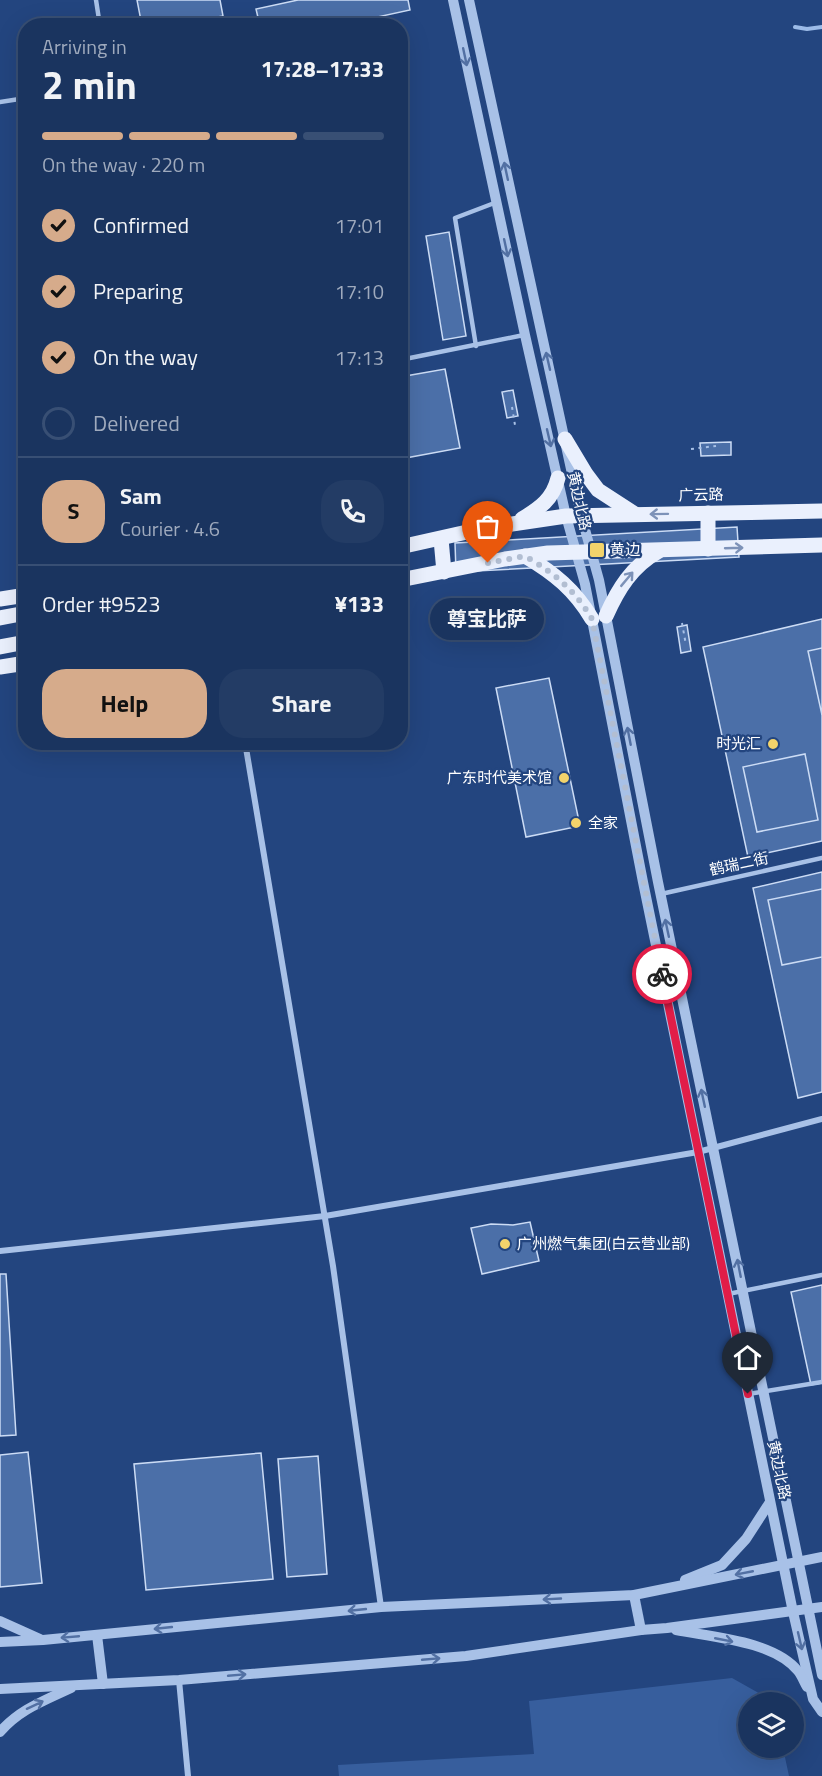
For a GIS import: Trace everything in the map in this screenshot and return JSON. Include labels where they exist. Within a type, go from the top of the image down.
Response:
[{"type":"main road","points":[[564,439],[598,490],[635,514]]},
{"type":"main road","points":[[517,522],[547,501],[555,491],[558,478]]},
{"type":"main road","name":"广云路","points":[[408,545],[517,522],[574,516],[822,511]]},
{"type":"main road","points":[[708,513],[708,549]]},
{"type":"main road","points":[[441,538],[444,572]]},
{"type":"main road","points":[[408,579],[548,553],[822,545]]},
{"type":"main road","points":[[525,556],[564,582],[599,617],[628,576],[659,551]]},
{"type":"main road","points":[[0,599],[18,596]]},
{"type":"main road","points":[[0,618],[18,615]]},
{"type":"main road","points":[[0,647],[18,644]]},
{"type":"main road","points":[[0,667],[18,664]]},
{"type":"street","name":"黄边北路","points":[[453,0],[558,478],[574,516],[599,617],[693,1047],[822,1675]]},
{"type":"street","name":"黄边北路","points":[[469,0],[564,439],[574,516]]},
{"type":"street","name":"黄边北路","points":[[599,617],[677,1050],[793,1612],[814,1700],[822,1712]]},
{"type":"street","points":[[245,750],[325,1216],[381,1607]]},
{"type":"street","points":[[677,1050],[693,1047]]},
{"type":"street","points":[[0,1251],[325,1216],[714,1149],[822,1119]]},
{"type":"street","points":[[664,1589],[722,1564],[746,1539],[770,1502]]},
{"type":"street","points":[[0,1642],[43,1640],[381,1607],[634,1595],[822,1557]]},
{"type":"street","points":[[634,1595],[641,1630]]},
{"type":"street","points":[[0,1689],[179,1680],[466,1656],[641,1630],[822,1607]]},
{"type":"street","points":[[0,1621],[43,1640]]},
{"type":"street","points":[[667,1628],[765,1649],[798,1671],[814,1700]]},
{"type":"street","points":[[97,1635],[103,1684]]},
{"type":"street","points":[[179,1680],[188,1776]]},
{"type":"street","points":[[0,1732],[12,1718],[23,1710],[76,1685]]},
{"type":"lane","points":[[96,0],[99,18]]},
{"type":"lane","points":[[0,102],[18,99]]},
{"type":"lane","points":[[476,346],[455,218],[496,202]]},
{"type":"lane","points":[[408,359],[525,335]]},
{"type":"lane","name":"鹤瑞二街","points":[[660,894],[822,858]]},
{"type":"lane","points":[[728,1294],[822,1275]]},
{"type":"lane","points":[[748,1394],[822,1382]]},
{"type":"path","points":[[512,407],[515,424]]},
{"type":"path","points":[[691,449],[716,446]]},
{"type":"path","points":[[682,623],[686,645]]},
{"type":"shaded area","points":[[732,1678],[757,1692],[738,1692],[738,1758],[785,1758],[789,1776],[339,1776],[338,1765],[534,1754],[529,1701]]},
{"type":"building","points":[[137,0],[220,0],[223,16],[212,18],[140,18]]},
{"type":"building","points":[[298,0],[408,0],[410,10],[373,18],[258,18],[256,9]]},
{"type":"building","points":[[449,232],[466,336],[443,340],[426,236]]},
{"type":"building","points":[[445,369],[460,448],[408,458],[408,376]]},
{"type":"building","points":[[513,390],[518,416],[507,418],[502,392]]},
{"type":"building","points":[[731,442],[731,455],[701,456],[700,443]]},
{"type":"building","name":"黄边","points":[[737,527],[739,557],[456,572],[455,543]]},
{"type":"building","name":"时光汇","points":[[822,619],[822,841],[748,857],[703,647]]},
{"type":"building","points":[[687,625],[691,651],[681,653],[677,627]]},
{"type":"building","points":[[822,648],[822,715],[808,651]]},
{"type":"building","points":[[549,678],[580,826],[526,837],[496,688]]},
{"type":"building","points":[[805,754],[818,820],[757,832],[743,767]]},
{"type":"building","points":[[822,872],[822,1092],[798,1098],[753,888]]},
{"type":"building","points":[[822,889],[822,957],[782,965],[768,900]]},
{"type":"building","name":"广州燃气集团(白云营业部)","points":[[530,1222],[539,1261],[482,1274],[471,1228],[491,1224],[513,1225]]},
{"type":"building","points":[[0,1274],[6,1274],[16,1435],[0,1436]]},
{"type":"building","points":[[822,1285],[822,1383],[811,1385],[791,1292]]},
{"type":"building","points":[[28,1452],[42,1583],[0,1587],[0,1455]]},
{"type":"building","points":[[261,1453],[273,1579],[146,1590],[134,1464]]},
{"type":"building","points":[[318,1456],[327,1574],[287,1577],[278,1459]]},
{"type":"waterway","points":[[795,27],[807,29],[822,27]]},
{"type":"way so far","points":[[488,563],[525,556],[564,582],[582,602],[592,619],[662,974]]},
{"type":"place","name":"黄边","points":[[597,550]]},
{"type":"place","name":"尊宝比萨","points":[[488,563]]},
{"type":"place","name":"时光汇","points":[[773,744]]},
{"type":"place","name":"广东时代美术馆","points":[[564,778]]},
{"type":"place","name":"全家","points":[[576,823]]},
{"type":"place","name":"广州燃气集团(白云营业部)","points":[[505,1244]]},
{"type":"route","points":[[662,974],[748,1394]]}]
